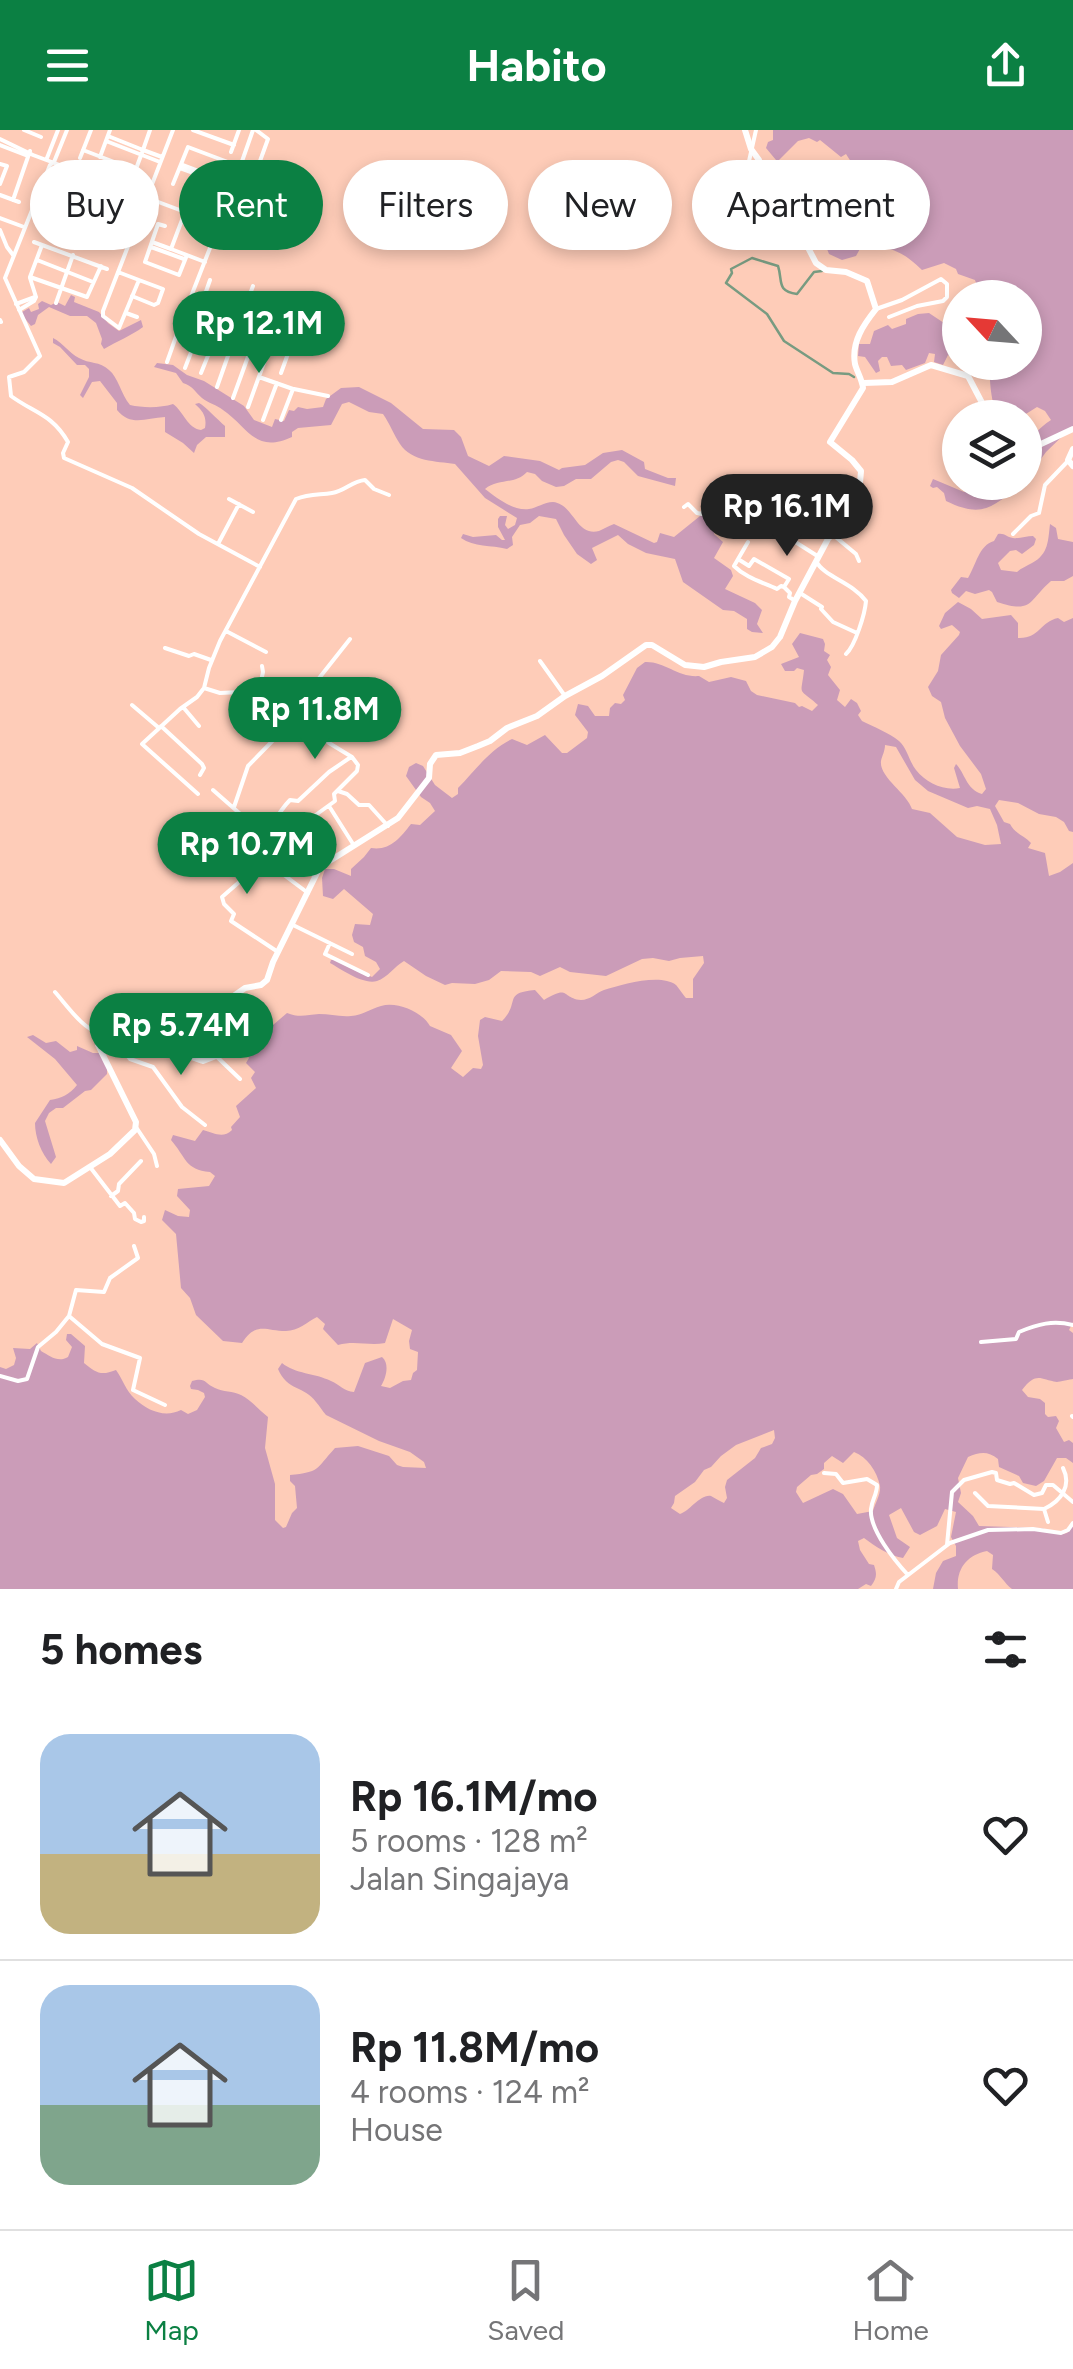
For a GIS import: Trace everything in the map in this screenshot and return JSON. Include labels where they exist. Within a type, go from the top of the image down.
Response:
[{"type":"street","points":[[24,130],[41,137]]},
{"type":"street","points":[[50,160],[58,130]]},
{"type":"street","points":[[51,160],[66,130]]},
{"type":"street","points":[[80,158],[90,130]]},
{"type":"street","points":[[159,165],[173,130]]},
{"type":"street","points":[[194,130],[232,149],[239,130]]},
{"type":"street","points":[[243,160],[255,130],[268,139],[260,160]]},
{"type":"street","points":[[745,130],[760,160]]},
{"type":"street","points":[[750,160],[756,130]]},
{"type":"street","points":[[139,160],[147,131]]},
{"type":"street","points":[[100,157],[108,136],[161,159]]},
{"type":"street","points":[[183,160],[190,140]]},
{"type":"street","points":[[0,142],[45,160]]},
{"type":"street","points":[[188,147],[222,160]]},
{"type":"street","points":[[83,150],[108,160]]},
{"type":"street","points":[[0,195],[16,201],[30,154]]},
{"type":"street","points":[[0,184],[3,165],[14,169]]},
{"type":"street","points":[[174,184],[179,169]]},
{"type":"street","points":[[30,212],[2,279],[40,357],[24,372],[10,376],[11,396],[42,412],[60,429],[68,442],[64,457],[132,488],[199,534],[260,567]]},
{"type":"street","points":[[0,218],[24,227]]},
{"type":"street","points":[[159,224],[165,226]]},
{"type":"street","points":[[170,251],[179,228]]},
{"type":"street","points":[[0,230],[14,255]]},
{"type":"street","points":[[159,247],[205,262]]},
{"type":"street","points":[[36,296],[30,277],[40,250]]},
{"type":"street","points":[[56,250],[108,269]]},
{"type":"street","points":[[127,250],[102,315],[119,328],[139,280]]},
{"type":"street","points":[[142,268],[149,250]]},
{"type":"street","points":[[167,362],[210,250]]},
{"type":"street","points":[[810,250],[819,266],[867,281],[876,308]]},
{"type":"street","points":[[56,303],[73,256]]},
{"type":"street","points":[[145,262],[179,275],[186,257]]},
{"type":"street","points":[[37,260],[94,282]]},
{"type":"street","points":[[30,277],[86,298],[100,266]]},
{"type":"street","points":[[118,272],[162,289],[154,305],[132,296]]},
{"type":"street","points":[[158,1166],[136,1127],[132,1109],[98,1039],[111,1032],[199,1060],[216,1056],[233,1037],[236,996],[267,980],[322,865],[398,818],[429,778],[433,758],[490,741],[500,732],[538,716],[646,645],[685,665],[704,668],[755,658],[778,640],[817,559],[832,534],[858,506],[862,475],[852,460],[830,442],[864,383],[856,367],[855,350],[862,325],[876,308],[902,300],[941,279],[947,284],[943,301],[889,317]]},
{"type":"street","points":[[202,303],[210,280]]},
{"type":"street","points":[[18,306],[34,301],[44,282]]},
{"type":"street","points":[[241,318],[253,286]]},
{"type":"street","points":[[224,311],[230,293],[238,292]]},
{"type":"street","points":[[258,324],[269,295]]},
{"type":"street","points":[[274,330],[287,298]]},
{"type":"street","points":[[190,299],[293,338],[282,373]]},
{"type":"street","points":[[126,312],[137,317]]},
{"type":"street","points":[[183,317],[269,349],[248,407]]},
{"type":"street","points":[[184,368],[202,324]]},
{"type":"street","points":[[202,373],[218,330]]},
{"type":"street","points":[[216,387],[235,336]]},
{"type":"street","points":[[232,398],[253,343]]},
{"type":"street","points":[[864,383],[892,382],[934,365],[968,376],[981,400]]},
{"type":"street","points":[[284,366],[295,370]]},
{"type":"street","points":[[259,377],[328,396]]},
{"type":"street","points":[[263,420],[276,383]]},
{"type":"street","points":[[281,420],[293,389]]},
{"type":"street","points":[[1042,444],[1073,429]]},
{"type":"street","points":[[1012,534],[1039,512],[1045,485],[1070,464],[1073,449]]},
{"type":"street","points":[[198,794],[142,745],[204,688],[212,660],[286,517],[299,498],[338,492],[359,480],[390,494]]},
{"type":"street","points":[[684,507],[688,504],[697,512],[704,512],[714,483],[737,494],[748,512],[807,548],[819,568],[863,596],[866,601],[857,633],[846,654]]},
{"type":"street","points":[[229,498],[253,512]]},
{"type":"street","points":[[218,544],[239,504]]},
{"type":"street","points":[[832,534],[859,561]]},
{"type":"street","points":[[748,542],[734,566],[742,574],[778,590],[784,587],[789,596],[822,607],[834,622],[857,633]]},
{"type":"street","points":[[738,559],[749,566],[754,559],[789,579],[784,587]]},
{"type":"street","points":[[226,631],[266,652]]},
{"type":"street","points":[[286,715],[350,640]]},
{"type":"street","points":[[165,648],[212,660]]},
{"type":"street","points":[[540,661],[565,696]]},
{"type":"street","points":[[258,691],[262,666]]},
{"type":"street","points":[[204,688],[220,693],[258,691],[292,721],[312,726],[358,765],[358,771],[334,795],[335,801],[277,840],[222,900],[234,914],[234,923],[278,952]]},
{"type":"street","points":[[132,705],[202,764],[200,775]]},
{"type":"street","points":[[183,707],[200,726]]},
{"type":"street","points":[[234,808],[248,766],[292,721]]},
{"type":"street","points":[[267,834],[275,816],[290,800],[298,800],[352,757]]},
{"type":"street","points":[[213,790],[304,862],[314,876]]},
{"type":"street","points":[[337,791],[359,805],[369,805],[388,826]]},
{"type":"street","points":[[328,806],[354,846]]},
{"type":"street","points":[[306,822],[330,860]]},
{"type":"street","points":[[263,858],[308,894]]},
{"type":"street","points":[[292,924],[352,954]]},
{"type":"street","points":[[330,943],[325,954],[368,974]]},
{"type":"street","points":[[55,992],[91,1031],[102,1035]]},
{"type":"street","points":[[133,1039],[123,1050],[130,1059],[152,1068],[182,1107],[205,1126]]},
{"type":"street","points":[[216,1056],[240,1079]]},
{"type":"street","points":[[0,1140],[23,1170],[37,1181],[64,1184],[110,1154],[136,1127]]},
{"type":"street","points":[[112,1196],[140,1162]]},
{"type":"street","points":[[90,1167],[120,1206],[126,1202],[134,1214]]},
{"type":"street","points":[[0,1376],[27,1379],[38,1347],[68,1316],[76,1290],[104,1292],[110,1278],[138,1258],[134,1246]]},
{"type":"street","points":[[68,1316],[102,1344],[140,1358],[134,1390],[165,1405]]},
{"type":"street","points":[[981,1342],[1016,1339],[1019,1332],[1041,1323],[1073,1324]]},
{"type":"street","points":[[975,1493],[988,1506],[1044,1509],[1064,1494],[1063,1468]]},
{"type":"street","points":[[948,1545],[952,1492],[964,1480],[992,1472],[997,1480],[1014,1483],[1034,1495],[1050,1484],[1060,1488],[1073,1502]]},
{"type":"street","points":[[824,1474],[835,1474],[843,1484],[867,1480],[876,1484],[872,1520],[908,1575]]},
{"type":"street","points":[[1044,1509],[1048,1522]]},
{"type":"street","points":[[896,1589],[898,1582],[948,1545],[994,1528],[1058,1533],[1073,1523]]},
{"type":"shaded area","points":[[773,130],[1073,130],[1073,426],[1042,458],[1042,428],[1051,420],[1042,410],[1042,400],[993,400],[991,380],[1042,380],[1042,280],[975,280],[944,263],[922,270],[893,250],[930,250],[930,160],[850,160],[846,154],[841,157],[820,140],[809,138],[798,141],[776,160],[766,148],[773,140]]},
{"type":"shaded area","points":[[827,250],[859,250],[856,256],[842,260]]},
{"type":"shaded area","points":[[71,295],[74,302],[99,312],[119,331],[141,320],[143,327],[104,349],[96,323],[87,316],[70,316],[49,307],[31,326],[22,315],[29,308],[31,312],[39,309],[42,301],[65,306]]},
{"type":"shaded area","points":[[929,313],[942,322],[942,365],[934,362],[935,354],[929,353],[925,363],[906,370],[902,365],[891,366],[887,357],[882,357],[878,361],[880,371],[876,373],[865,357],[858,356],[859,344],[870,344],[874,331],[906,324],[906,319]]},
{"type":"shaded area","points":[[53,338],[79,358],[109,370],[130,405],[173,404],[192,426],[201,430],[205,421],[195,404],[199,403],[225,426],[225,437],[206,437],[194,453],[165,432],[165,417],[139,420],[122,415],[100,381],[92,382],[83,398],[80,395],[89,369],[77,365],[53,343]]},
{"type":"shaded area","points":[[157,363],[173,365],[204,381],[244,406],[254,420],[272,427],[275,419],[284,421],[289,410],[323,407],[326,399],[341,388],[359,387],[391,403],[423,429],[454,430],[468,456],[489,466],[504,456],[540,461],[559,470],[585,465],[603,453],[622,450],[644,462],[645,469],[676,478],[675,486],[638,476],[618,460],[591,479],[576,479],[564,486],[556,487],[527,472],[485,489],[517,508],[560,504],[591,532],[614,524],[654,543],[660,533],[674,537],[705,512],[710,514],[715,509],[720,515],[714,534],[723,542],[714,558],[733,576],[725,589],[762,610],[757,624],[763,633],[747,629],[747,619],[723,610],[683,582],[675,559],[646,553],[618,535],[592,548],[597,560],[591,564],[577,554],[556,519],[539,516],[520,525],[512,537],[513,545],[507,549],[466,541],[461,538],[463,534],[496,535],[505,540],[498,519],[507,516],[508,529],[517,518],[485,498],[455,464],[425,460],[405,450],[383,414],[349,402],[342,404],[331,425],[298,428],[292,437],[261,441],[204,400],[176,373],[154,367]]},
{"type":"shaded area","points":[[933,479],[942,483],[942,491],[937,487],[930,486]]},
{"type":"shaded area","points":[[946,500],[1000,500],[980,509]]},
{"type":"shaded area","points":[[1050,524],[1056,528],[1058,539],[1073,542],[1073,576],[1051,581],[1029,604],[1017,607],[997,602],[989,590],[975,594],[966,591],[959,598],[952,593],[961,577],[968,578],[981,551],[998,534],[1036,539],[1022,554],[1010,551],[998,563],[1001,570],[1017,572],[1042,555]]},
{"type":"shaded area","points":[[958,602],[982,619],[1011,615],[1018,623],[1018,638],[1031,636],[1052,620],[1064,622],[1073,618],[1073,832],[1056,817],[1039,814],[1018,803],[999,800],[995,806],[1004,822],[1031,843],[1028,848],[1045,853],[1049,876],[1073,863],[1073,1322],[1069,1330],[1073,1333],[1073,1379],[1035,1379],[1022,1390],[1028,1397],[1045,1403],[1048,1417],[1056,1416],[1056,1428],[1064,1442],[1073,1443],[1073,1463],[1057,1458],[1044,1481],[1036,1486],[1023,1483],[1019,1476],[999,1467],[998,1459],[991,1455],[972,1455],[958,1478],[958,1502],[979,1526],[1041,1528],[1062,1534],[1073,1525],[1073,1589],[1012,1589],[992,1569],[993,1555],[987,1551],[964,1564],[958,1589],[933,1589],[943,1561],[956,1556],[951,1537],[956,1512],[945,1509],[937,1526],[920,1535],[914,1532],[901,1508],[889,1515],[897,1538],[910,1547],[903,1558],[864,1538],[858,1541],[876,1573],[871,1586],[866,1584],[858,1589],[0,1589],[0,1367],[14,1365],[13,1348],[30,1349],[37,1343],[41,1351],[64,1359],[72,1347],[66,1340],[67,1334],[71,1334],[85,1346],[84,1363],[99,1372],[116,1370],[132,1396],[157,1412],[181,1410],[188,1414],[197,1410],[205,1397],[191,1389],[192,1381],[197,1380],[245,1397],[268,1417],[265,1448],[275,1484],[275,1520],[283,1528],[297,1508],[290,1475],[316,1469],[335,1448],[358,1446],[389,1456],[403,1467],[426,1468],[410,1452],[326,1415],[312,1397],[286,1381],[278,1369],[282,1363],[354,1392],[365,1363],[382,1357],[387,1367],[381,1386],[390,1388],[411,1380],[417,1370],[418,1352],[410,1349],[409,1341],[412,1330],[393,1319],[385,1343],[338,1345],[317,1317],[290,1331],[262,1329],[252,1332],[242,1343],[223,1341],[196,1315],[190,1298],[181,1288],[176,1234],[162,1220],[165,1210],[189,1217],[190,1210],[177,1196],[178,1189],[209,1186],[215,1176],[191,1165],[171,1140],[173,1135],[195,1141],[203,1130],[222,1135],[232,1130],[240,1117],[236,1106],[256,1088],[251,1078],[255,1072],[246,1063],[249,1058],[245,1052],[254,1048],[252,1037],[258,1030],[266,1031],[287,1013],[351,1016],[381,1006],[402,1007],[451,1035],[462,1051],[451,1068],[463,1077],[483,1065],[478,1036],[480,1020],[485,1017],[502,1021],[519,993],[535,990],[544,1000],[562,992],[584,1000],[620,985],[660,980],[676,985],[686,998],[693,998],[693,979],[704,963],[703,956],[669,961],[642,959],[606,976],[560,967],[540,976],[501,971],[475,984],[445,985],[404,961],[371,982],[330,963],[335,960],[372,977],[380,969],[365,956],[363,947],[354,942],[352,935],[355,924],[370,925],[373,914],[344,889],[333,899],[323,896],[322,878],[325,869],[351,876],[351,869],[371,848],[389,845],[411,824],[420,825],[435,811],[406,776],[409,767],[416,763],[423,766],[435,785],[452,798],[483,761],[512,739],[527,745],[545,735],[562,753],[567,753],[587,738],[588,732],[575,715],[578,704],[588,706],[595,716],[609,716],[615,703],[625,700],[623,695],[637,668],[645,662],[709,682],[731,677],[746,681],[757,695],[812,711],[818,705],[802,691],[804,670],[785,671],[781,664],[799,657],[792,644],[800,633],[823,639],[824,651],[830,655],[828,675],[840,690],[837,700],[845,707],[851,699],[857,703],[862,721],[899,741],[920,775],[942,787],[960,788],[956,764],[969,785],[982,794],[986,789],[981,774],[960,746],[941,702],[928,687],[938,671],[941,655],[960,632],[952,625],[941,629],[945,613]],"holes":[[[885,745],[896,747],[915,780],[928,791],[968,808],[990,809],[1001,844],[985,845],[957,837],[930,813],[912,809],[882,767]],[[774,1430],[772,1444],[761,1448],[755,1458],[727,1480],[724,1503],[707,1496],[680,1514],[671,1508],[675,1496],[736,1445]],[[854,1452],[874,1470],[880,1489],[873,1511],[857,1514],[843,1494],[833,1489],[803,1503],[796,1492],[811,1475],[824,1469],[824,1463],[832,1456],[843,1463]]]},
{"type":"shaded area","points":[[33,1035],[46,1043],[56,1041],[70,1052],[77,1050],[77,1046],[99,1053],[107,1067],[107,1074],[91,1090],[49,1113],[45,1121],[56,1157],[51,1164],[39,1145],[35,1123],[50,1100],[65,1096],[77,1085],[55,1059],[27,1037]]},
{"type":"waterway","points":[[822,271],[814,272],[797,294],[790,293],[781,284],[778,266],[752,258],[731,269],[726,283],[767,314],[784,341],[833,373],[854,377]]}]
